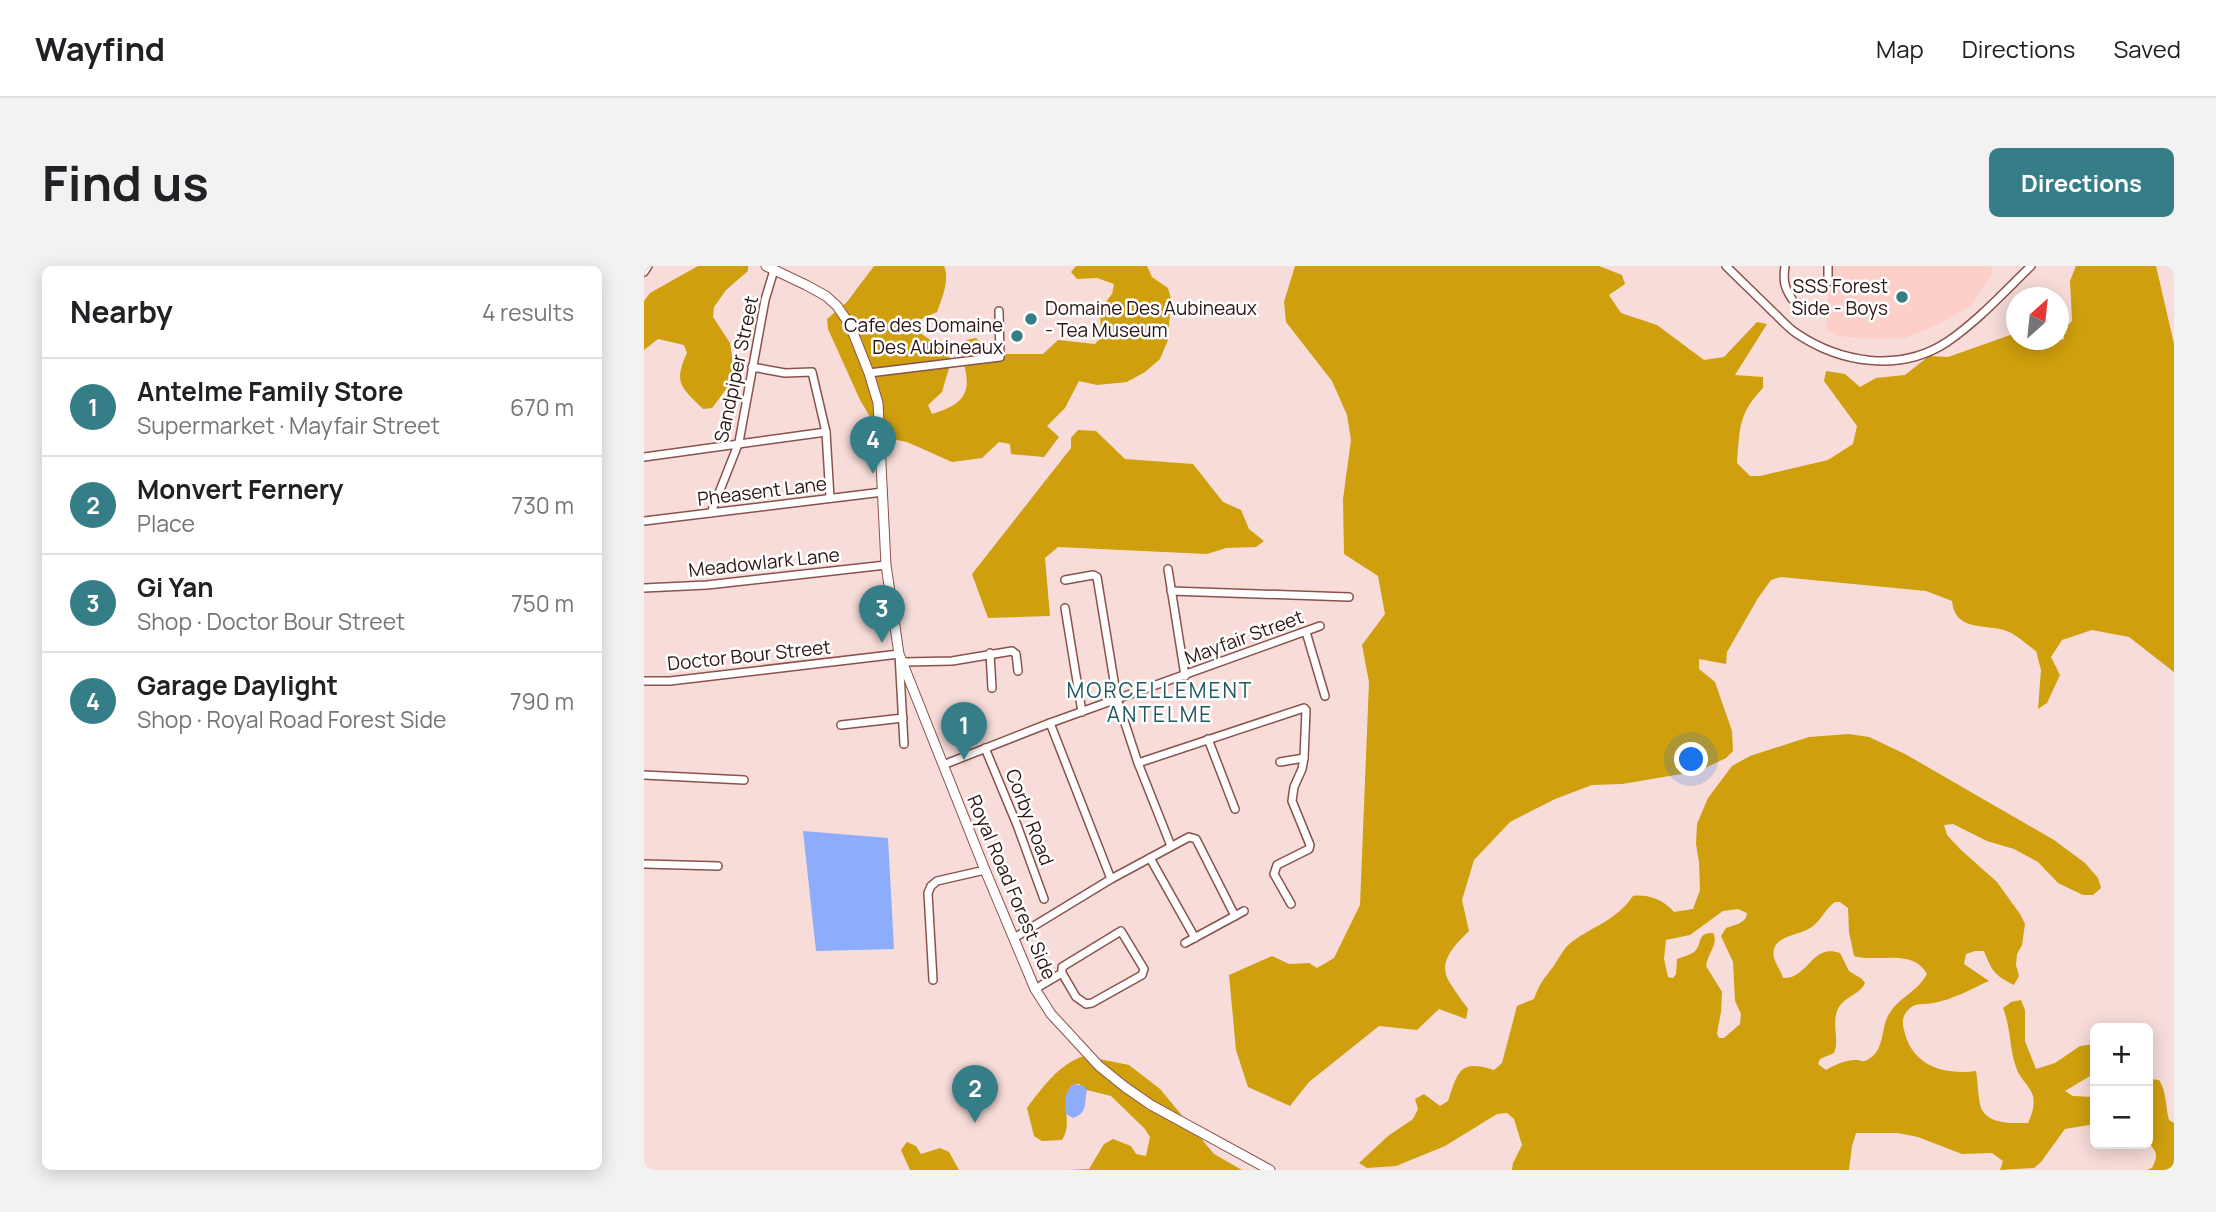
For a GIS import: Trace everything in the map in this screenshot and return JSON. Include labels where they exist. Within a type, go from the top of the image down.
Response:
[{"type":"main road","name":"Royal Road Forest Side","points":[[770,268],[826,296],[837,306],[850,325],[869,373],[878,403],[886,565],[902,658],[1035,989],[1051,1014],[1099,1066],[1125,1087],[1151,1105],[1270,1170]]},
{"type":"street","points":[[644,272],[648,266]]},
{"type":"street","points":[[1726,266],[1793,332],[1824,350],[1875,362],[1901,360],[1945,343],[1992,304],[2031,266]]},
{"type":"street","points":[[1785,266],[1783,280],[1792,299]]},
{"type":"street","points":[[1828,266],[1828,282]]},
{"type":"street","name":"Sandpiper Street","points":[[711,513],[739,442],[770,268]]},
{"type":"street","points":[[869,373],[1000,357],[999,311]]},
{"type":"street","points":[[752,367],[785,373],[812,373],[826,432],[830,498]]},
{"type":"street","points":[[644,457],[826,432]]},
{"type":"street","name":"Pheasent Lane","points":[[644,521],[883,492]]},
{"type":"street","name":"Meadowlark Lane","points":[[644,588],[707,585],[886,565]]},
{"type":"street","points":[[1168,569],[1185,676]]},
{"type":"street","points":[[1065,580],[1093,575],[1097,578],[1117,699],[1138,763],[1171,846]]},
{"type":"street","points":[[1171,591],[1349,597]]},
{"type":"street","points":[[1065,608],[1082,712]]},
{"type":"street","name":"Mayfair Street","points":[[943,765],[1050,723],[1320,626]]},
{"type":"street","points":[[1306,632],[1325,696]]},
{"type":"street","points":[[992,688],[990,653],[1014,652],[1018,671]]},
{"type":"street","name":"Doctor Bour Street","points":[[644,681],[670,681],[902,658],[952,661],[990,653]]},
{"type":"street","points":[[902,658],[904,744]]},
{"type":"street","points":[[1138,763],[1304,708],[1304,758],[1292,801],[1310,845],[1306,852],[1277,865],[1274,869],[1274,874],[1291,904]]},
{"type":"street","points":[[841,724],[903,718]]},
{"type":"street","points":[[1050,723],[1111,879]]},
{"type":"street","points":[[1208,739],[1235,809]]},
{"type":"street","name":"Corby Road","points":[[985,748],[1044,899]]},
{"type":"street","points":[[1280,762],[1304,758]]},
{"type":"street","points":[[1221,772],[1230,769]]},
{"type":"street","points":[[644,775],[744,779]]},
{"type":"street","points":[[1014,938],[1111,879],[1189,837],[1196,839],[1235,916]]},
{"type":"street","points":[[1150,858],[1195,938]]},
{"type":"street","points":[[644,864],[718,866]]},
{"type":"street","points":[[933,980],[928,893],[931,886],[937,881],[985,870]]},
{"type":"street","points":[[1185,943],[1244,911]]},
{"type":"street","points":[[1121,930],[1144,969],[1142,975],[1086,1004],[1076,998],[1062,973],[1062,967],[1121,930]]},
{"type":"street","points":[[1035,989],[1062,973]]},
{"type":"shaded area","points":[[698,266],[748,266],[748,271],[726,290],[714,307],[713,317],[730,343],[733,363],[730,384],[712,408],[703,409],[685,390],[680,378],[687,353],[684,345],[658,339],[644,350],[644,301],[650,293]]},
{"type":"shaded area","points":[[874,266],[944,266],[946,271],[946,283],[937,312],[919,320],[916,330],[947,352],[951,361],[942,392],[928,405],[932,414],[956,404],[966,390],[966,372],[959,348],[966,340],[976,338],[993,354],[1043,354],[1058,340],[1095,344],[1101,337],[1100,309],[1112,294],[1114,284],[1097,278],[1077,279],[1071,272],[1076,266],[1147,266],[1152,277],[1168,288],[1171,299],[1168,340],[1160,359],[1127,382],[1097,385],[1079,381],[1065,408],[1047,426],[1059,437],[1044,457],[1011,454],[1010,444],[999,442],[982,458],[952,462],[907,442],[888,438],[875,425],[860,400],[828,329],[827,319],[847,302]]},
{"type":"shaded area","points":[[1295,266],[1599,266],[1622,275],[1625,284],[1609,295],[1621,313],[1657,325],[1704,360],[1724,357],[1757,322],[1767,324],[1735,375],[1763,377],[1763,388],[1749,406],[1742,422],[1737,463],[1750,476],[1760,476],[1828,460],[1853,444],[1857,426],[1824,381],[1826,371],[1845,374],[1860,387],[1876,378],[1905,375],[1929,356],[1948,357],[2006,337],[2006,350],[2069,350],[2069,324],[2072,321],[2070,281],[2076,266],[2156,266],[2174,344],[2174,672],[2129,637],[2092,630],[2062,640],[2051,657],[2060,675],[2047,703],[2038,709],[2041,670],[2036,651],[2008,632],[1964,622],[1954,611],[1952,601],[1926,591],[1781,577],[1771,580],[1727,652],[1726,664],[1699,659],[1699,669],[1715,682],[1732,731],[1733,751],[1726,758],[1699,771],[1622,784],[1592,785],[1555,799],[1510,822],[1474,860],[1462,900],[1469,931],[1452,950],[1446,962],[1446,975],[1468,1009],[1466,1019],[1439,1009],[1417,1030],[1379,1026],[1309,1082],[1290,1106],[1248,1087],[1236,1050],[1229,975],[1272,956],[1289,964],[1309,963],[1317,968],[1334,958],[1360,905],[1369,682],[1362,645],[1385,614],[1378,576],[1344,554],[1343,499],[1351,440],[1347,415],[1332,381],[1286,322],[1284,302]]},
{"type":"shaded area","name":"SSS Forest Side - Boys","points":[[1830,266],[1991,266],[1993,274],[1970,306],[1937,325],[1905,338],[1868,339],[1838,336],[1826,331]]},
{"type":"shaded area","points":[[1078,430],[1096,431],[1125,459],[1193,464],[1223,502],[1241,510],[1249,529],[1264,541],[1256,547],[1226,548],[1207,554],[1058,547],[1045,558],[1050,616],[988,618],[972,574],[1071,448],[1071,438]]},
{"type":"shaded area","points":[[1849,734],[1869,737],[1905,754],[2054,840],[2085,863],[2098,878],[2101,888],[2093,895],[2083,895],[2058,883],[2038,862],[2014,849],[1987,841],[1953,824],[1944,825],[1947,835],[1960,849],[1997,882],[2025,924],[2022,945],[2017,954],[2019,976],[2014,985],[1994,972],[1984,951],[1966,954],[1964,964],[1989,981],[1947,999],[1911,1007],[1903,1022],[1908,1042],[1922,1060],[1941,1069],[1976,1071],[1980,1102],[1986,1115],[1997,1121],[2028,1123],[2033,1110],[2033,1096],[2016,1067],[2003,1008],[2011,1002],[2021,1000],[2025,1010],[2025,1041],[2036,1069],[2055,1063],[2080,1046],[2090,1045],[2090,1076],[2065,1091],[2073,1096],[2090,1097],[2090,1125],[2065,1129],[2034,1168],[2000,1170],[2003,1161],[1992,1153],[1962,1154],[1918,1137],[1898,1133],[1856,1133],[1849,1170],[1512,1170],[1522,1145],[1514,1119],[1507,1113],[1497,1114],[1445,1146],[1396,1166],[1367,1168],[1359,1163],[1388,1136],[1413,1119],[1418,1109],[1415,1099],[1424,1094],[1440,1106],[1448,1101],[1462,1070],[1474,1066],[1494,1070],[1502,1063],[1517,1006],[1534,999],[1544,979],[1573,941],[1612,917],[1633,896],[1655,899],[1674,912],[1693,909],[1700,890],[1697,824],[1708,798],[1732,766],[1750,756],[1809,737]],"holes":[[[1835,902],[1848,908],[1854,956],[1913,961],[1927,974],[1891,1011],[1879,1047],[1872,1056],[1864,1061],[1845,1061],[1826,1070],[1818,1064],[1820,1059],[1834,1053],[1836,1048],[1835,1020],[1838,1009],[1865,983],[1849,971],[1840,953],[1830,951],[1816,957],[1799,973],[1783,978],[1774,958],[1774,950],[1781,940],[1807,930]],[[1738,909],[1747,913],[1745,919],[1726,928],[1721,936],[1733,962],[1735,1001],[1741,1014],[1740,1024],[1724,1038],[1719,1038],[1717,1033],[1722,992],[1706,966],[1714,944],[1713,933],[1704,935],[1694,952],[1677,959],[1676,974],[1673,978],[1668,977],[1664,959],[1666,940],[1690,935],[1723,911]]]},
{"type":"shaded area","points":[[1084,1056],[1129,1065],[1160,1089],[1214,1154],[1242,1170],[1068,1170],[1089,1169],[1104,1144],[1113,1139],[1131,1146],[1136,1154],[1146,1156],[1150,1137],[1111,1096],[1087,1090],[1079,1084],[1074,1084],[1066,1097],[1067,1126],[1062,1140],[1042,1141],[1034,1136],[1027,1108],[1059,1070]]},
{"type":"shaded area","points":[[2153,1079],[2159,1080],[2162,1085],[2169,1120],[2174,1123],[2174,1170],[2146,1170],[2152,1168],[2155,1151]]},
{"type":"shaded area","points":[[907,1142],[916,1146],[921,1154],[940,1148],[949,1152],[959,1170],[910,1170],[901,1150]]},
{"type":"water","points":[[803,831],[888,838],[894,949],[816,951]]},
{"type":"water","points":[[1074,1084],[1084,1086],[1087,1090],[1083,1110],[1073,1118],[1066,1114],[1065,1101],[1068,1090]]},
{"type":"place","name":"SSS Forest Side - Boys","points":[[1902,297]]},
{"type":"place","name":"Domaine Des Aubineaux - Tea Museum","points":[[1031,319]]},
{"type":"place","name":"Cafe des Domaine Des Aubineaux","points":[[1017,336]]},
{"type":"place","name":"Garage Daylight","points":[[873,474]]},
{"type":"place","name":"Gi Yan","points":[[882,643]]},
{"type":"place","name":"Antelme Family Store","points":[[964,760]]},
{"type":"place","name":"Monvert Fernery","points":[[975,1123]]},
{"type":"district","name":"MORCELLEMENT ANTELME","points":[[1160,703]]}]
